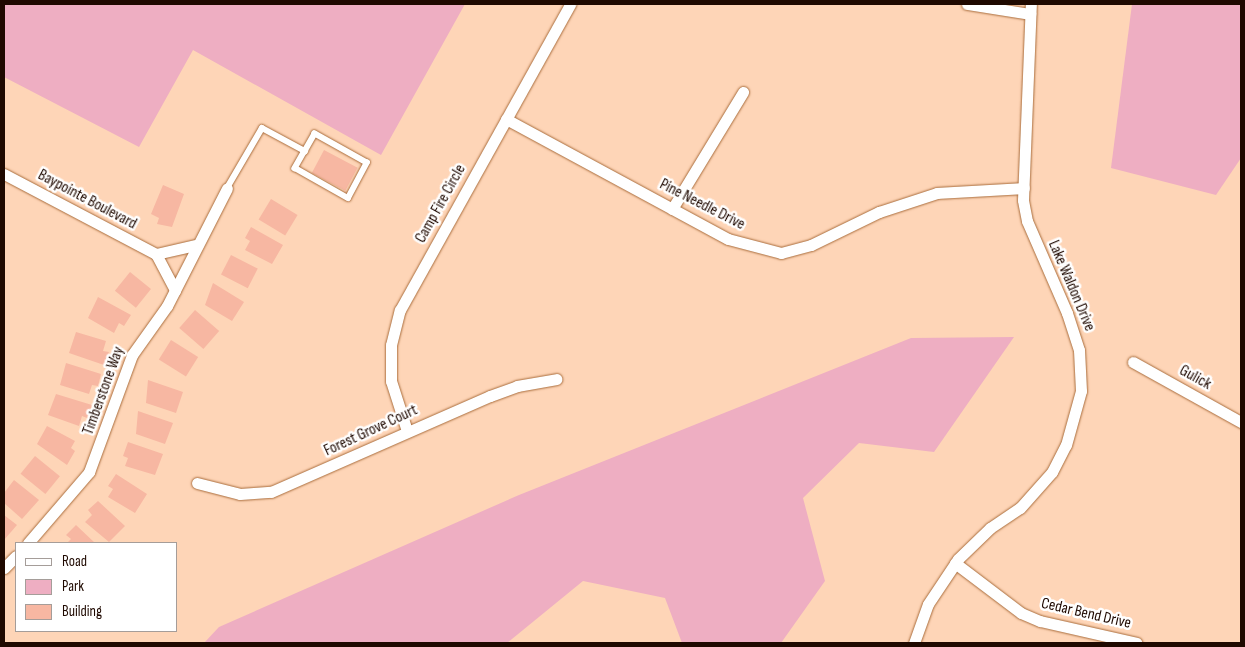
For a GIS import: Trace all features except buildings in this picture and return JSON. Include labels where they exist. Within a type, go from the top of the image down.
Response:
[{"type":"street","name":"Camp Fire Circle","points":[[407,431],[391,380],[391,345],[400,310],[570,4]]},
{"type":"street","points":[[967,4],[1030,9]]},
{"type":"street","name":"Lake Waldon Drive","points":[[914,643],[928,604],[955,563],[990,528],[1020,508],[1052,472],[1066,445],[1081,391],[1079,350],[1027,221],[1024,188],[1030,9]]},
{"type":"street","points":[[672,208],[743,92]]},
{"type":"street","name":"Pine Needle Drive","points":[[506,119],[728,239],[781,253],[811,245],[879,212],[937,193],[1024,188]]},
{"type":"street","name":"Baypointe Boulevard","points":[[4,174],[156,254]]},
{"type":"street","name":"Timberstone Way","points":[[29,542],[89,472],[132,356],[175,290],[196,245],[227,188]]},
{"type":"street","points":[[175,290],[156,254],[196,245]]},
{"type":"street","name":"Gulick","points":[[1133,362],[1241,422]]},
{"type":"street","name":"Forest Grove Court","points":[[197,484],[240,494],[271,492],[407,431],[517,386],[556,380]]},
{"type":"street","points":[[4,568],[15,557]]},
{"type":"street","name":"Cedar Bend Drive","points":[[955,563],[1021,613],[1040,622],[1137,643]]},
{"type":"lane","points":[[227,188],[262,128],[305,152]]},
{"type":"lane","points":[[315,134],[367,164],[348,198],[295,168],[305,152],[315,134]]},
{"type":"green space","points":[[4,4],[465,4],[381,155],[193,50],[139,147],[4,77]]},
{"type":"green space","points":[[1132,4],[1241,4],[1241,158],[1216,195],[1111,168]]},
{"type":"green space","points":[[1014,337],[934,452],[859,443],[803,498],[825,581],[781,643],[682,643],[665,598],[583,581],[507,643],[204,643],[219,627],[519,495],[911,338]]}]
